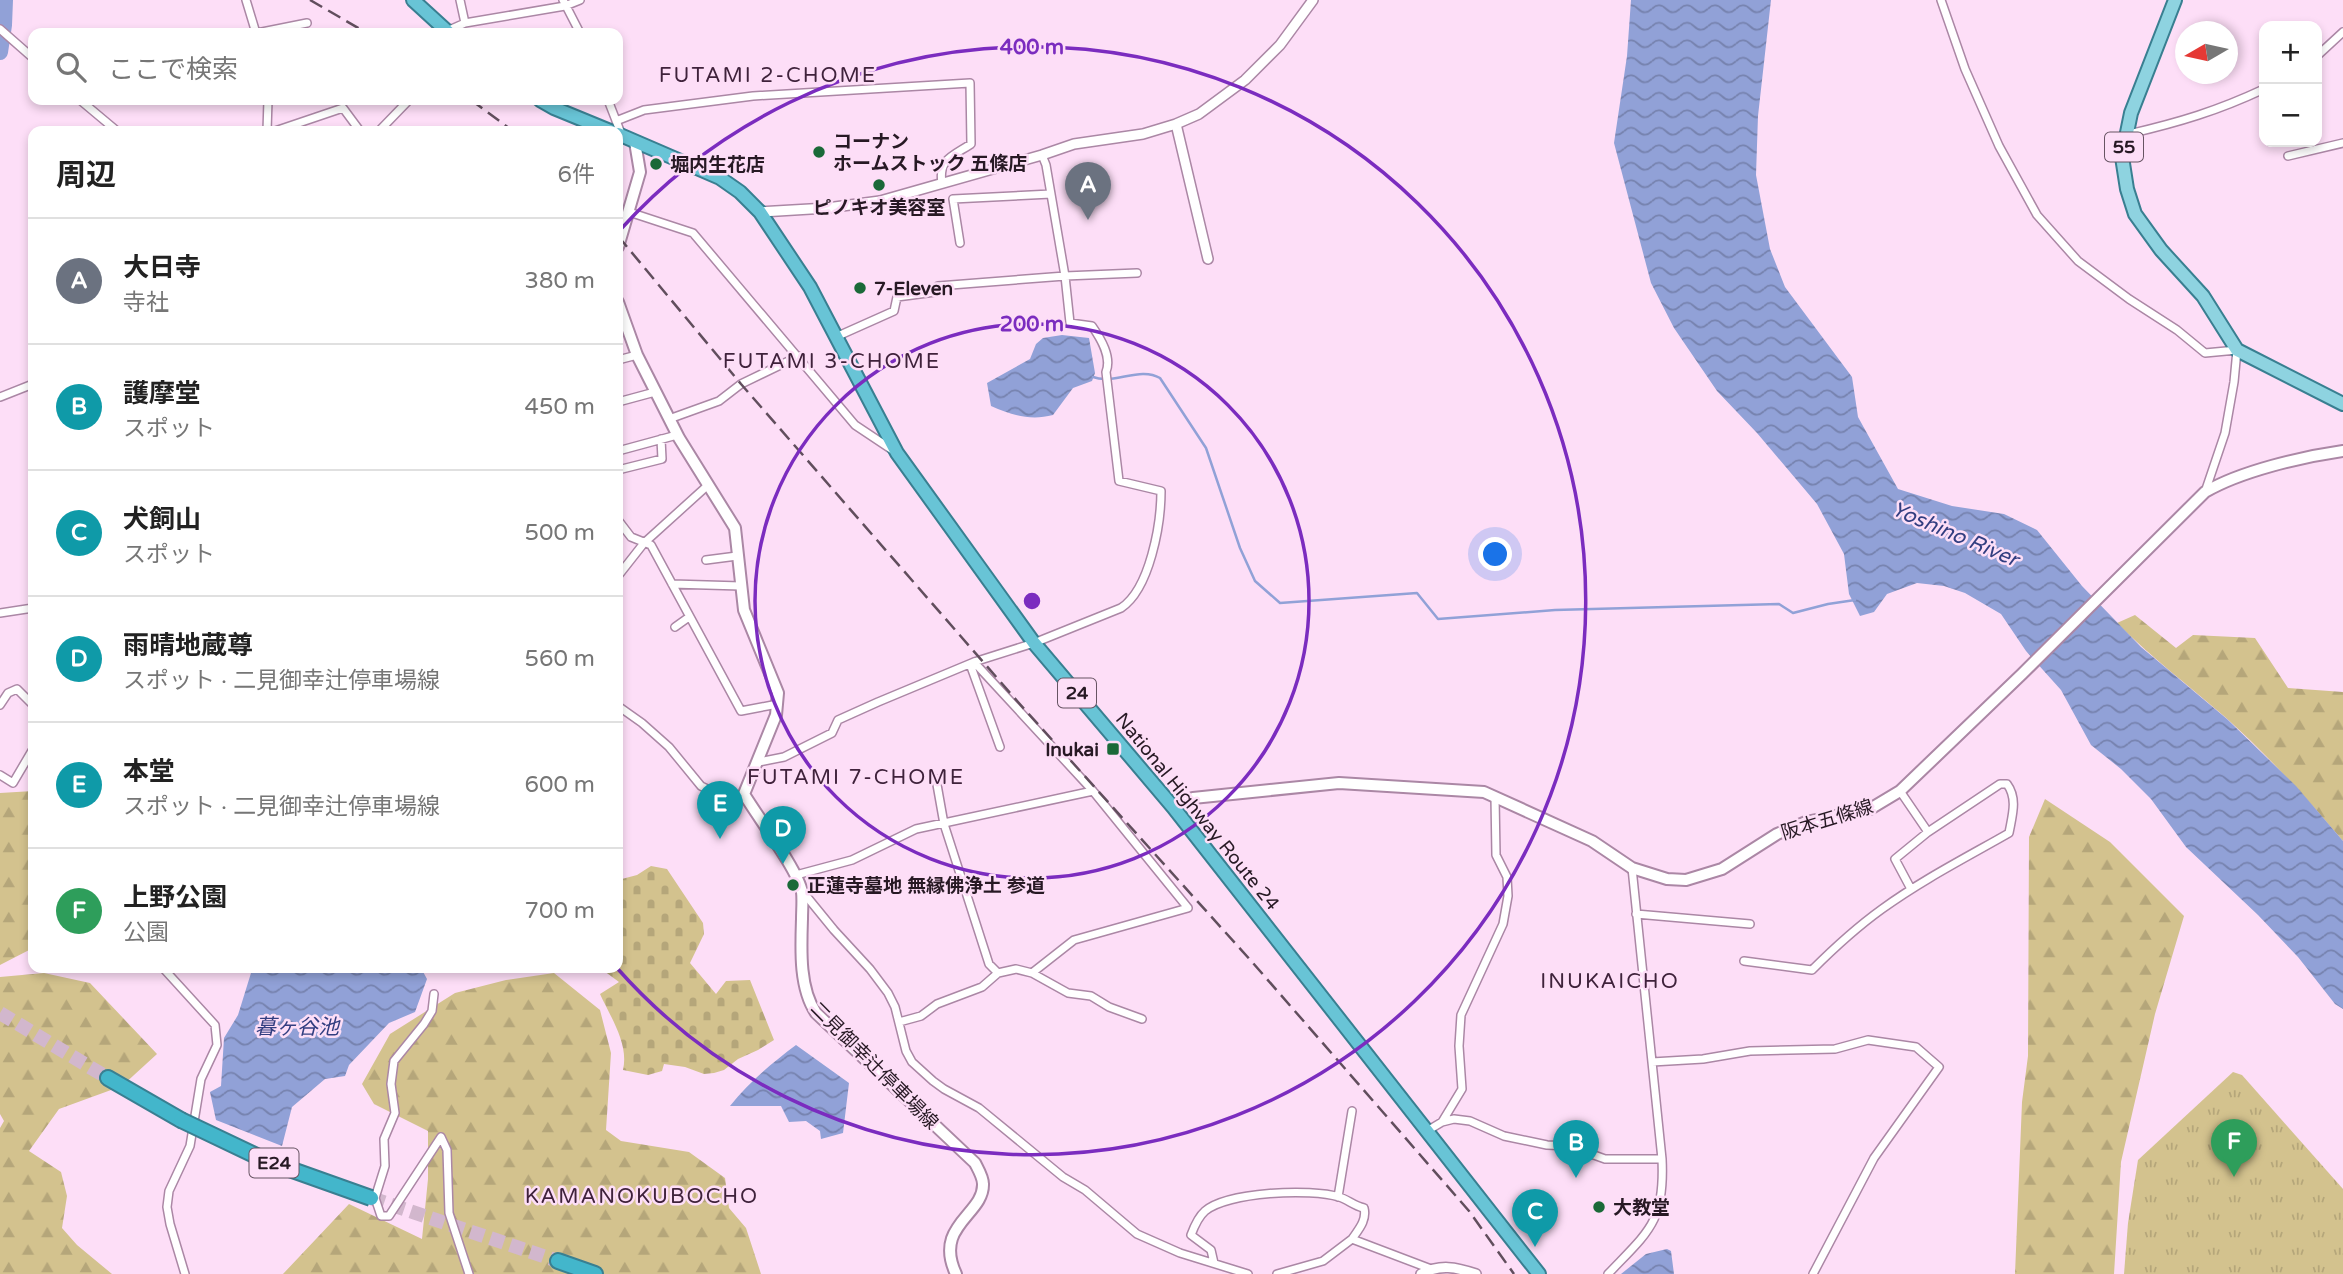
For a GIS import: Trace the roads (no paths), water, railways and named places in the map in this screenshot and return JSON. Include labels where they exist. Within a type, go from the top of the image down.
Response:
[{"type":"highway","points":[[413,0],[444,28]]},
{"type":"highway","name":"National Highway Route 24","points":[[549,105],[603,126]]},
{"type":"highway","name":"National Highway Route 24","points":[[623,135],[720,178],[740,192],[760,212],[810,287],[838,336],[897,453],[1034,643],[1173,807],[1539,1274]]},
{"type":"highway","name":"E24","points":[[108,1078],[181,1120],[267,1161],[371,1198]]},
{"type":"highway","points":[[558,1261],[595,1274]]},
{"type":"main road","name":"55","points":[[2175,0],[2131,113],[2122,157],[2127,189],[2135,214],[2161,250],[2203,296],[2237,350]]},
{"type":"main road","points":[[623,231],[640,172],[635,142]]},
{"type":"main road","points":[[623,315],[638,355],[677,435],[735,528],[744,610],[776,684],[778,704],[759,762],[744,794]]},
{"type":"main road","points":[[2237,350],[2343,404]]},
{"type":"main road","name":"阪本五條線","points":[[1173,807],[1193,798],[1339,783],[1485,792],[1592,841],[1632,868],[1667,879],[1686,880],[1722,869],[1777,834],[1806,822],[1870,809],[1900,791],[2205,492],[2234,478],[2304,458],[2343,451]]},
{"type":"main road","name":"二見御幸辻停車場線","points":[[744,794],[796,876],[802,891],[802,941],[808,1001],[817,1013],[975,1163],[981,1175],[981,1192],[958,1225],[951,1243],[950,1255],[956,1274]]},
{"type":"street","points":[[246,0],[254,28]]},
{"type":"street","points":[[460,0],[465,23]]},
{"type":"street","points":[[456,28],[465,23],[580,0]]},
{"type":"street","points":[[760,212],[827,208],[880,201],[1074,144],[1143,134],[1177,124],[1199,114],[1245,80],[1280,45],[1313,0]]},
{"type":"street","points":[[1941,0],[1965,69],[1998,146],[2037,215],[2078,261],[2177,330],[2205,353],[2237,350],[2225,433],[2205,492]]},
{"type":"street","points":[[564,3],[577,28]]},
{"type":"street","points":[[282,28],[307,23]]},
{"type":"street","points":[[0,29],[28,54]]},
{"type":"street","points":[[2322,51],[2343,32]]},
{"type":"street","points":[[623,126],[644,110],[753,96],[970,83],[971,144],[943,163],[940,172],[942,183]]},
{"type":"street","points":[[2131,113],[2129,134],[2193,119],[2259,91]]},
{"type":"street","points":[[88,105],[111,126]]},
{"type":"street","points":[[267,126],[268,105]]},
{"type":"street","points":[[384,126],[404,105]]},
{"type":"street","points":[[609,105],[616,126]]},
{"type":"street","points":[[290,126],[343,108],[356,126]]},
{"type":"street","points":[[1177,124],[1208,260]]},
{"type":"street","points":[[2288,156],[2343,143]]},
{"type":"street","points":[[759,762],[784,757],[832,733],[838,720],[972,663],[1104,616],[1128,603],[1152,555],[1161,491],[1119,481],[1106,372],[1109,363],[1100,337],[1092,326],[1070,323],[1065,276],[1042,155]]},
{"type":"street","points":[[960,243],[953,199],[1051,194]]},
{"type":"street","points":[[629,212],[693,233],[855,425],[897,453]]},
{"type":"street","points":[[838,336],[894,311],[897,297],[935,292],[938,286],[1136,273]]},
{"type":"street","points":[[623,359],[638,355]]},
{"type":"street","points":[[669,419],[719,401],[741,384],[799,356]]},
{"type":"street","points":[[0,397],[28,386]]},
{"type":"street","points":[[623,401],[655,392]]},
{"type":"street","points":[[623,450],[677,435]]},
{"type":"street","points":[[623,469],[662,460],[661,439]]},
{"type":"street","points":[[623,570],[644,543],[707,486]]},
{"type":"street","points":[[623,527],[631,537],[650,545],[741,710],[778,704]]},
{"type":"street","points":[[706,560],[737,556]]},
{"type":"street","points":[[672,584],[741,586]]},
{"type":"street","points":[[0,613],[28,609]]},
{"type":"street","points":[[675,627],[689,617]]},
{"type":"street","points":[[972,663],[1000,747]]},
{"type":"street","points":[[972,663],[1093,791],[1188,908],[1074,940],[1032,972]]},
{"type":"street","points":[[0,705],[8,693],[16,689],[28,700]]},
{"type":"street","points":[[623,710],[669,747],[701,786],[730,800],[744,794]]},
{"type":"street","points":[[0,775],[13,783],[28,758]]},
{"type":"street","points":[[936,779],[944,824],[989,964],[998,973]]},
{"type":"street","points":[[1744,961],[1812,970],[1859,927],[1911,889],[2009,833],[2014,808],[2013,792],[2007,784],[2000,784],[1928,832],[1895,859],[1911,889]]},
{"type":"street","points":[[796,876],[852,860],[916,829],[1093,791]]},
{"type":"street","points":[[1900,791],[1928,832]]},
{"type":"street","points":[[1443,1122],[1462,1089],[1459,1046],[1461,1016],[1503,924],[1508,896],[1507,877],[1496,855],[1495,797]]},
{"type":"street","points":[[1608,1274],[1643,1238],[1658,1214],[1663,1195],[1662,1159],[1632,868]]},
{"type":"street","points":[[802,891],[888,993],[899,1022],[905,1051],[912,1062],[944,1089],[979,1108],[1137,1234],[1180,1253],[1248,1274]]},
{"type":"street","points":[[1636,914],[1750,924]]},
{"type":"street","points":[[899,1022],[920,1016],[937,1004],[982,987],[998,973],[1016,969],[1032,972],[1068,993],[1091,996],[1109,1007],[1142,1019]]},
{"type":"street","points":[[168,973],[215,1025],[217,1045],[201,1079],[190,1146],[169,1191],[167,1207],[170,1224],[185,1274]]},
{"type":"street","points":[[434,994],[432,1010],[424,1024],[394,1061],[391,1084],[395,1113],[384,1139],[385,1166],[376,1198],[381,1216],[389,1216],[441,1137],[447,1150],[449,1213],[469,1274]]},
{"type":"street","points":[[1652,1062],[1703,1059],[1750,1051],[1835,1049],[1868,1040],[1916,1047],[1939,1068],[1874,1158],[1813,1274]]},
{"type":"street","points":[[1338,1197],[1352,1111]]},
{"type":"street","points":[[1427,1131],[1454,1119],[1470,1121],[1504,1136],[1547,1145],[1569,1146],[1605,1159],[1662,1159]]},
{"type":"street","points":[[1214,1263],[1211,1251],[1191,1235],[1204,1212],[1213,1206],[1250,1195],[1291,1192],[1338,1197],[1364,1208],[1362,1224],[1352,1239],[1323,1261],[1277,1274]]},
{"type":"street","points":[[1352,1239],[1431,1269],[1452,1268],[1476,1274]]},
{"type":"street","points":[[1421,1274],[1431,1269]]},
{"type":"water","name":"Yoshino River","points":[[1631,0],[1771,0],[1758,116],[1756,175],[1770,249],[1785,287],[1852,377],[1858,417],[1898,489],[1952,506],[2004,514],[2037,530],[2082,586],[2141,647],[2227,719],[2296,786],[2343,841],[2343,1009],[2335,1004],[2298,957],[2258,915],[2186,847],[2151,799],[2121,769],[2091,745],[2061,690],[2026,651],[2001,614],[1965,593],[1944,586],[1917,583],[1887,594],[1874,612],[1860,616],[1849,594],[1844,554],[1817,504],[1757,433],[1717,391],[1674,328],[1651,283],[1614,143],[1627,56]]},
{"type":"water","points":[[1062,335],[1089,338],[1095,373],[1092,381],[1073,388],[1053,415],[1021,416],[991,406],[987,383],[1030,359],[1036,344],[1043,338]]},
{"type":"water","name":"暮ヶ谷池","points":[[251,973],[424,973],[427,979],[415,1012],[389,1023],[349,1065],[345,1076],[325,1079],[292,1107],[282,1146],[216,1120],[210,1092],[221,1086],[224,1038],[238,1015]]},
{"type":"water","points":[[796,1045],[849,1083],[843,1133],[821,1139],[820,1131],[806,1121],[789,1122],[781,1106],[730,1106],[761,1073]]},
{"type":"water","points":[[1667,1249],[1671,1251],[1674,1274],[1621,1274],[1646,1254]]},
{"type":"waterway","points":[[0,52],[5,0]]},
{"type":"waterway","points":[[1093,377],[1110,379],[1144,374],[1160,378],[1206,448],[1240,548],[1255,581],[1280,603],[1417,593],[1438,619],[1555,610],[1779,604],[1793,613],[1855,600]]},
{"type":"tunnel","points":[[0,1013],[108,1078]]},
{"type":"tunnel","points":[[371,1198],[558,1261]]},
{"type":"railway","points":[[310,0],[358,28]]},
{"type":"railway","points":[[478,105],[506,126]]},
{"type":"railway","points":[[623,242],[741,384],[1018,702],[1253,963],[1469,1211],[1514,1274]]},
{"type":"place","name":"コーナン ホームストック 五條店","points":[[819,152]]},
{"type":"place","name":"堀内生花店","points":[[656,164]]},
{"type":"place","name":"ピノキオ美容室","points":[[879,185]]},
{"type":"place","name":"大日寺","points":[[1088,220]]},
{"type":"place","name":"7-Eleven","points":[[860,288]]},
{"type":"place","name":"Inukai","points":[[1113,749]]},
{"type":"place","name":"本堂","points":[[720,839]]},
{"type":"place","name":"雨晴地蔵尊","points":[[783,864]]},
{"type":"place","name":"正蓮寺墓地 無縁佛浄土 参道","points":[[793,885]]},
{"type":"place","name":"上野公園","points":[[2234,1177]]},
{"type":"place","name":"護摩堂","points":[[1576,1178]]},
{"type":"place","name":"大教堂","points":[[1599,1207]]},
{"type":"place","name":"犬飼山","points":[[1535,1247]]},
{"type":"district","name":"FUTAMI 2-CHOME","points":[[768,75]]},
{"type":"district","name":"FUTAMI 3-CHOME","points":[[832,361]]},
{"type":"district","name":"FUTAMI 7-CHOME","points":[[856,777]]},
{"type":"district","name":"INUKAICHO","points":[[1610,981]]},
{"type":"district","name":"KAMANOKUBOCHO","points":[[642,1196]]}]
